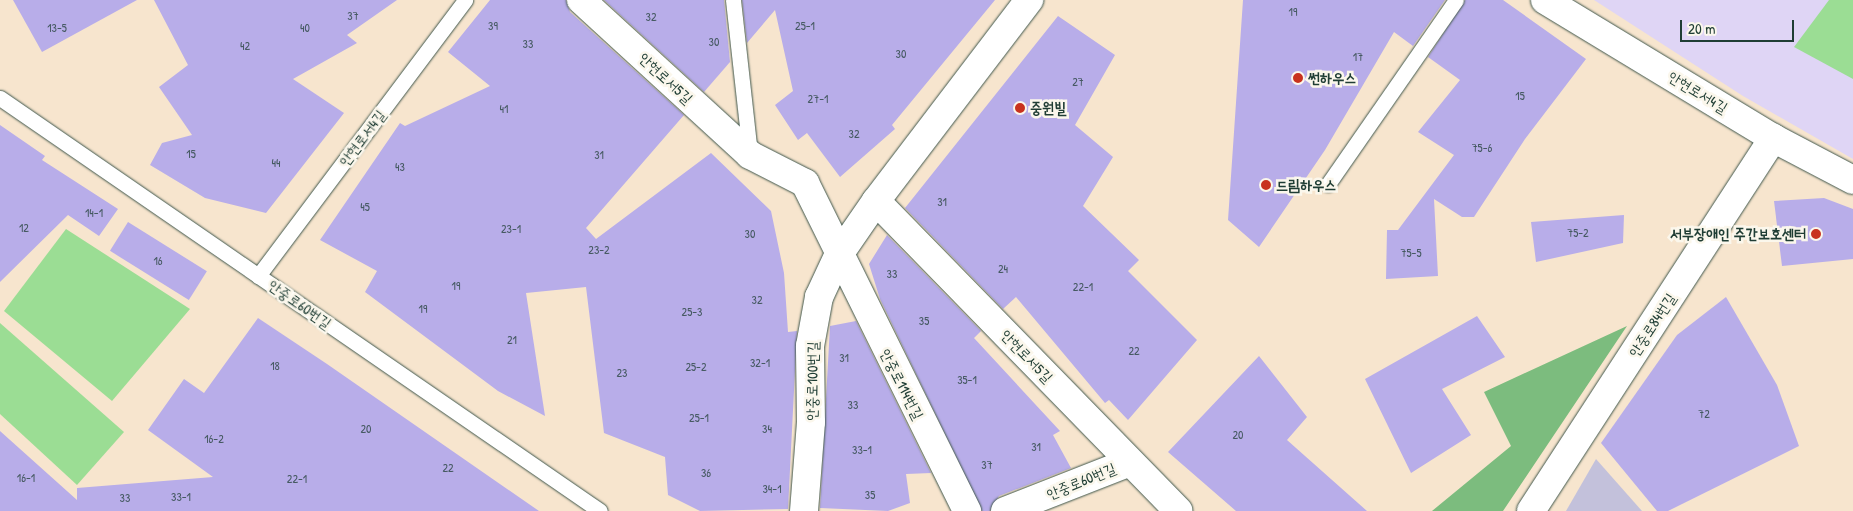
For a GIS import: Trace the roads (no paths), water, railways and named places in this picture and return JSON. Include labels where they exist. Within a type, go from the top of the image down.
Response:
[{"type":"street","name":"안현로서5길","points":[[581,0],[750,155],[805,183],[838,256]]},
{"type":"street","points":[[876,201],[1029,0]]},
{"type":"street","name":"안현로서4길","points":[[1544,0],[1773,138],[1853,180]]},
{"type":"street","name":"안중로84번길","points":[[1531,511],[1773,138]]},
{"type":"street","name":"안현로서5길","points":[[876,201],[1178,511]]},
{"type":"street","name":"안중로100번길","points":[[804,511],[811,422],[810,346],[819,297],[838,256],[876,201]]},
{"type":"street","name":"안중로114번길","points":[[838,256],[967,511]]},
{"type":"street","name":"안중로60번길","points":[[1005,511],[1130,462]]},
{"type":"lane","name":"안현로서4길","points":[[258,276],[465,0]]},
{"type":"lane","points":[[733,0],[750,155]]},
{"type":"lane","points":[[1328,184],[1456,0]]},
{"type":"lane","name":"안중로60번길","points":[[0,98],[600,511]]},
{"type":"place","name":"썬하우스","points":[[1298,78]]},
{"type":"place","name":"중원빌","points":[[1020,108]]},
{"type":"place","name":"드림하우스","points":[[1266,185]]},
{"type":"place","name":"서부장애인 주간보호센터","points":[[1816,234]]}]
